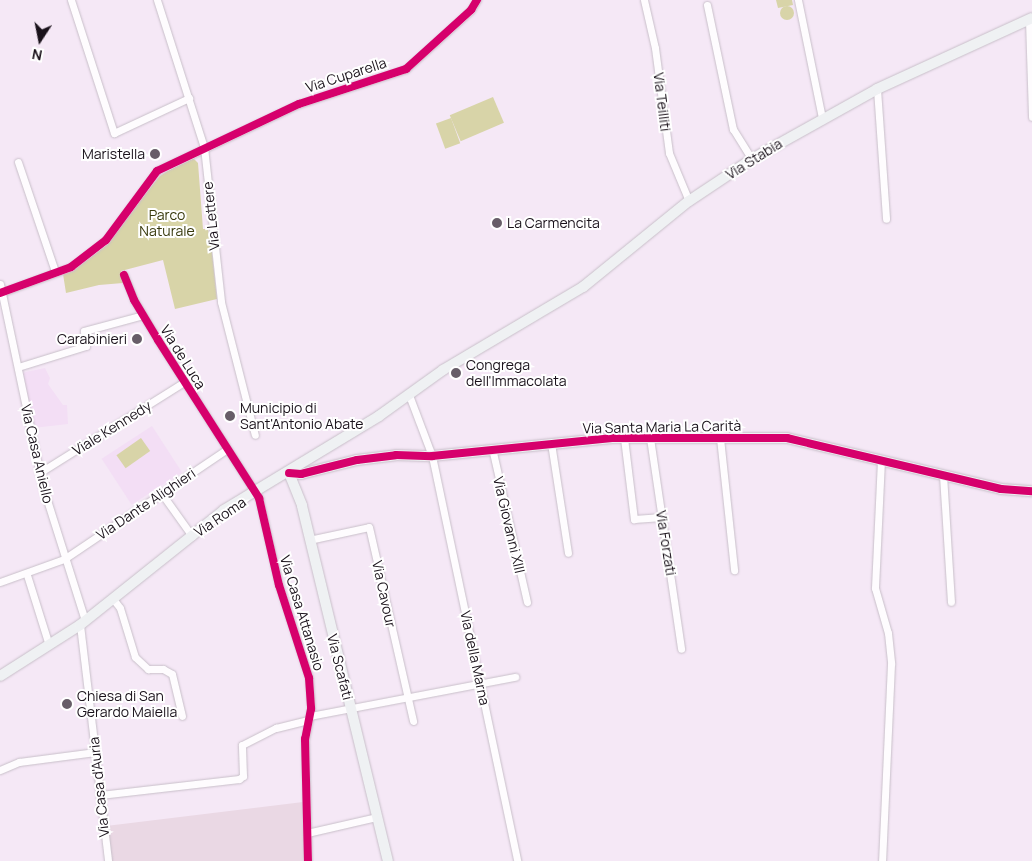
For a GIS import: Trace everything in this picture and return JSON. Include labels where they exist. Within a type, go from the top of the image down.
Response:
[{"type":"main road","name":"Via Stabia","points":[[498,337],[583,286],[689,201],[752,159],[822,118],[877,89],[1030,19]]},
{"type":"main road","name":"Via Roma","points":[[0,676],[82,622],[224,510],[289,474],[296,466],[498,337]]},
{"type":"main road","name":"Via Santa Maria La Carità","points":[[289,474],[301,474],[357,460],[396,455],[432,456],[551,443],[624,438],[787,438],[1001,489],[1032,490]]},
{"type":"main road","name":"Via Scafati","points":[[289,474],[302,506],[388,861]]},
{"type":"street","points":[[71,0],[114,133],[188,98]]},
{"type":"street","name":"Via Lettere","points":[[157,0],[204,147],[221,302],[255,435]]},
{"type":"street","name":"Via Cuparella","points":[[1,292],[55,271],[71,267],[106,240],[157,171],[204,147],[299,104],[406,69],[471,10],[477,0]]},
{"type":"street","name":"Via Teilliti","points":[[644,0],[655,48],[670,153],[689,201]]},
{"type":"street","points":[[798,0],[822,118]]},
{"type":"street","points":[[707,4],[733,130],[752,159]]},
{"type":"street","points":[[1030,19],[1032,117]]},
{"type":"street","points":[[877,89],[886,219]]},
{"type":"street","points":[[18,162],[55,271]]},
{"type":"street","name":"Via de Luca","points":[[124,275],[143,315],[256,493]]},
{"type":"street","name":"Via Casa Aniello","points":[[0,284],[39,473],[82,622]]},
{"type":"street","points":[[18,368],[86,346],[84,331],[143,315]]},
{"type":"street","name":"Viale Kennedy","points":[[39,473],[184,382]]},
{"type":"street","name":"Via della Marna","points":[[409,395],[432,456],[442,509],[482,682],[517,861]]},
{"type":"street","points":[[624,438],[634,519],[662,516]]},
{"type":"street","name":"Via Forzati","points":[[650,438],[681,649]]},
{"type":"street","points":[[720,438],[734,570]]},
{"type":"street","points":[[551,443],[568,553]]},
{"type":"street","name":"Via Giovanni XIII","points":[[492,448],[527,602]]},
{"type":"street","name":"Via Dante Alighieri","points":[[0,582],[27,575],[64,560],[227,449]]},
{"type":"street","points":[[881,460],[875,588],[888,633],[891,664],[882,861]]},
{"type":"street","points":[[943,475],[951,602]]},
{"type":"street","name":"Via Casa Attanasio","points":[[256,493],[279,585],[304,655],[311,694],[305,740],[308,861]]},
{"type":"street","points":[[162,494],[192,536]]},
{"type":"street","name":"Via Cavour","points":[[309,540],[369,527],[414,721]]},
{"type":"street","points":[[27,575],[49,644]]},
{"type":"street","points":[[113,599],[120,608],[135,657],[148,669],[163,669],[172,674],[182,716]]},
{"type":"street","name":"Via Casa d'Auria","points":[[82,622],[108,861]]},
{"type":"street","points":[[100,795],[239,779],[243,776],[242,745],[276,728],[350,707],[514,676]]},
{"type":"street","points":[[0,770],[18,762],[96,752]]},
{"type":"street","points":[[307,833],[377,817]]},
{"type":"shaded area","points":[[45,368],[50,378],[48,384],[63,405],[67,405],[68,424],[33,428],[21,373]]},
{"type":"shaded area","points":[[152,426],[182,472],[132,505],[102,459]]},
{"type":"shaded area","points":[[303,802],[306,861],[111,861],[106,826]]},
{"type":"green space","points":[[776,0],[792,0],[793,5],[778,8]]},
{"type":"green space","points":[[787,6],[792,8],[794,13],[792,18],[787,20],[782,18],[780,13],[782,8]]},
{"type":"green space","points":[[493,97],[504,123],[461,141],[450,115]]},
{"type":"green space","points":[[451,118],[460,143],[445,149],[436,123]]},
{"type":"green space","name":"Parco Naturale","points":[[187,159],[194,159],[198,163],[203,229],[208,229],[211,243],[217,299],[175,309],[163,260],[121,271],[123,283],[99,285],[66,293],[63,274],[109,239],[160,176]]},
{"type":"green space","points":[[141,438],[150,451],[126,468],[116,455]]},
{"type":"cycle path","points":[[0,293],[71,267],[106,240],[157,171],[299,104],[406,69],[471,10],[477,0]]},
{"type":"cycle path","points":[[124,275],[134,300],[158,340],[259,498],[279,585],[309,678],[311,709],[305,739],[308,861]]},
{"type":"cycle path","points":[[289,473],[301,474],[357,460],[396,455],[432,456],[612,438],[787,438],[1001,489],[1032,491]]},
{"type":"place","name":"Maristella","points":[[155,154]]},
{"type":"place","name":"La Carmencita","points":[[497,223]]},
{"type":"place","name":"Carabinieri","points":[[137,339]]},
{"type":"place","name":"Congrega dell'Immacolata","points":[[456,373]]},
{"type":"place","name":"Municipio di Sant'Antonio Abate","points":[[230,416]]},
{"type":"place","name":"Chiesa di San Gerardo Maiella","points":[[67,704]]}]
